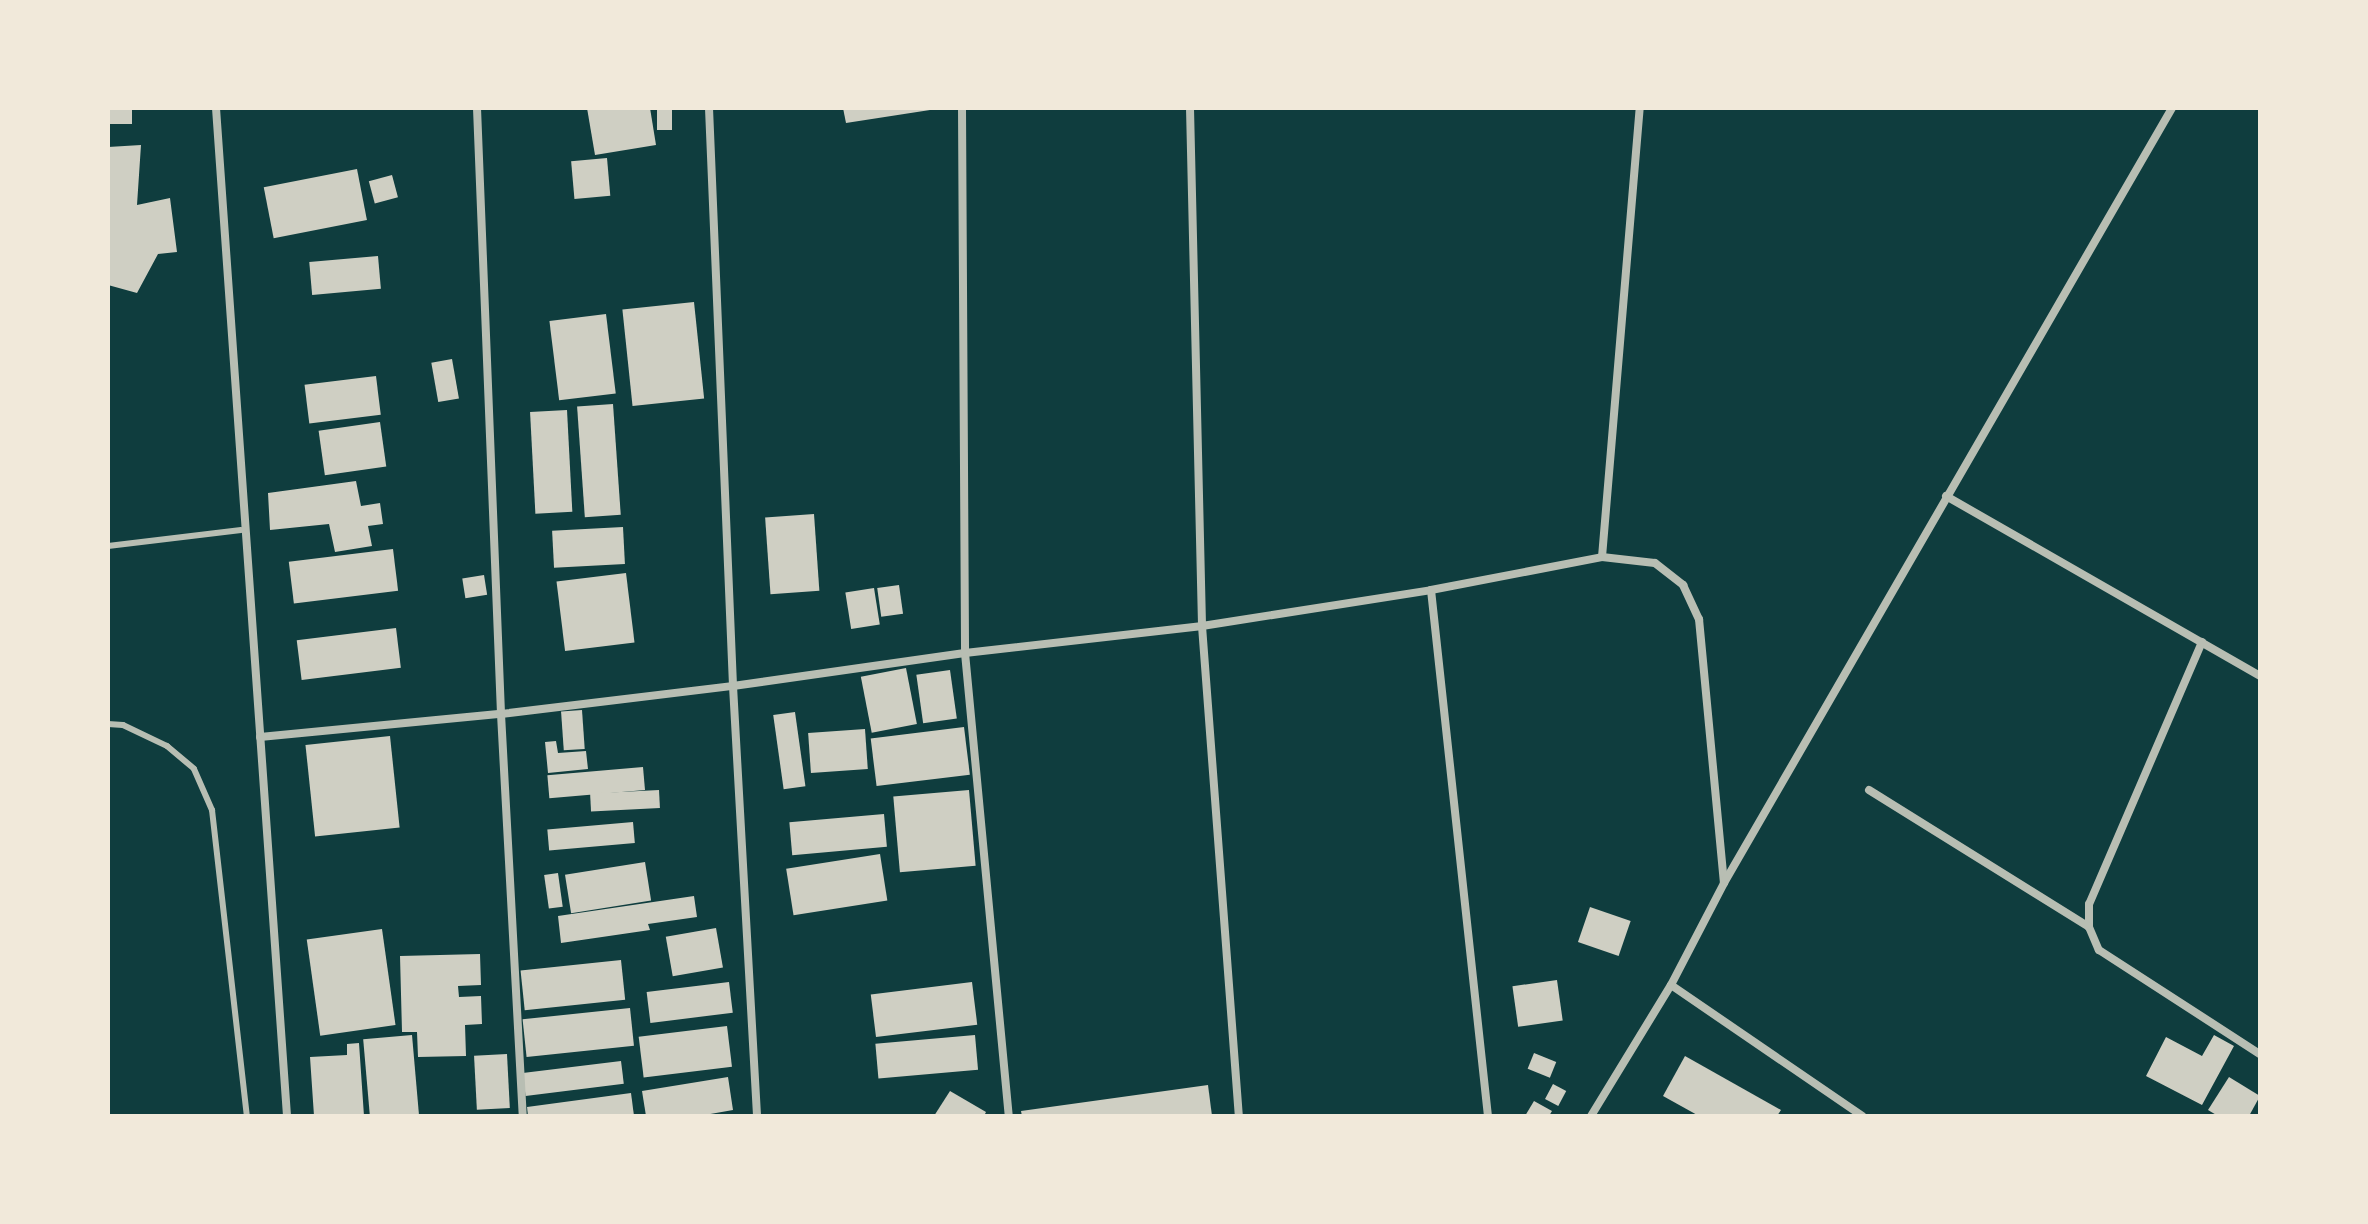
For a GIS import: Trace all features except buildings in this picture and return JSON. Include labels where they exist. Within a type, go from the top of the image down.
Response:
[{"type":"street","points":[[216,108],[287,1116]]},
{"type":"street","points":[[477,108],[501,714],[523,1116]]},
{"type":"street","points":[[709,108],[733,686],[757,1116]]},
{"type":"street","points":[[962,108],[965,653],[1009,1116]]},
{"type":"street","points":[[1190,108],[1202,626],[1239,1116]]},
{"type":"street","points":[[1602,557],[1640,108]]},
{"type":"street","points":[[1591,1116],[1671,985],[1724,883],[2172,108]]},
{"type":"street","points":[[1946,496],[2260,676]]},
{"type":"street","points":[[260,737],[501,714],[733,686],[965,653],[1202,626],[1431,590],[1602,557],[1655,563],[1683,585],[1699,619],[1724,883]]},
{"type":"street","points":[[1431,590],[1488,1116]]},
{"type":"street","points":[[2202,642],[2089,904],[2089,927],[2099,950],[2260,1054]]},
{"type":"street","points":[[1869,790],[2089,927]]},
{"type":"street","points":[[1671,985],[1862,1116]]},
{"type":"lane","points":[[108,546],[241,530]]},
{"type":"lane","points":[[108,724],[123,725],[167,746],[194,769],[212,810],[247,1116]]}]
